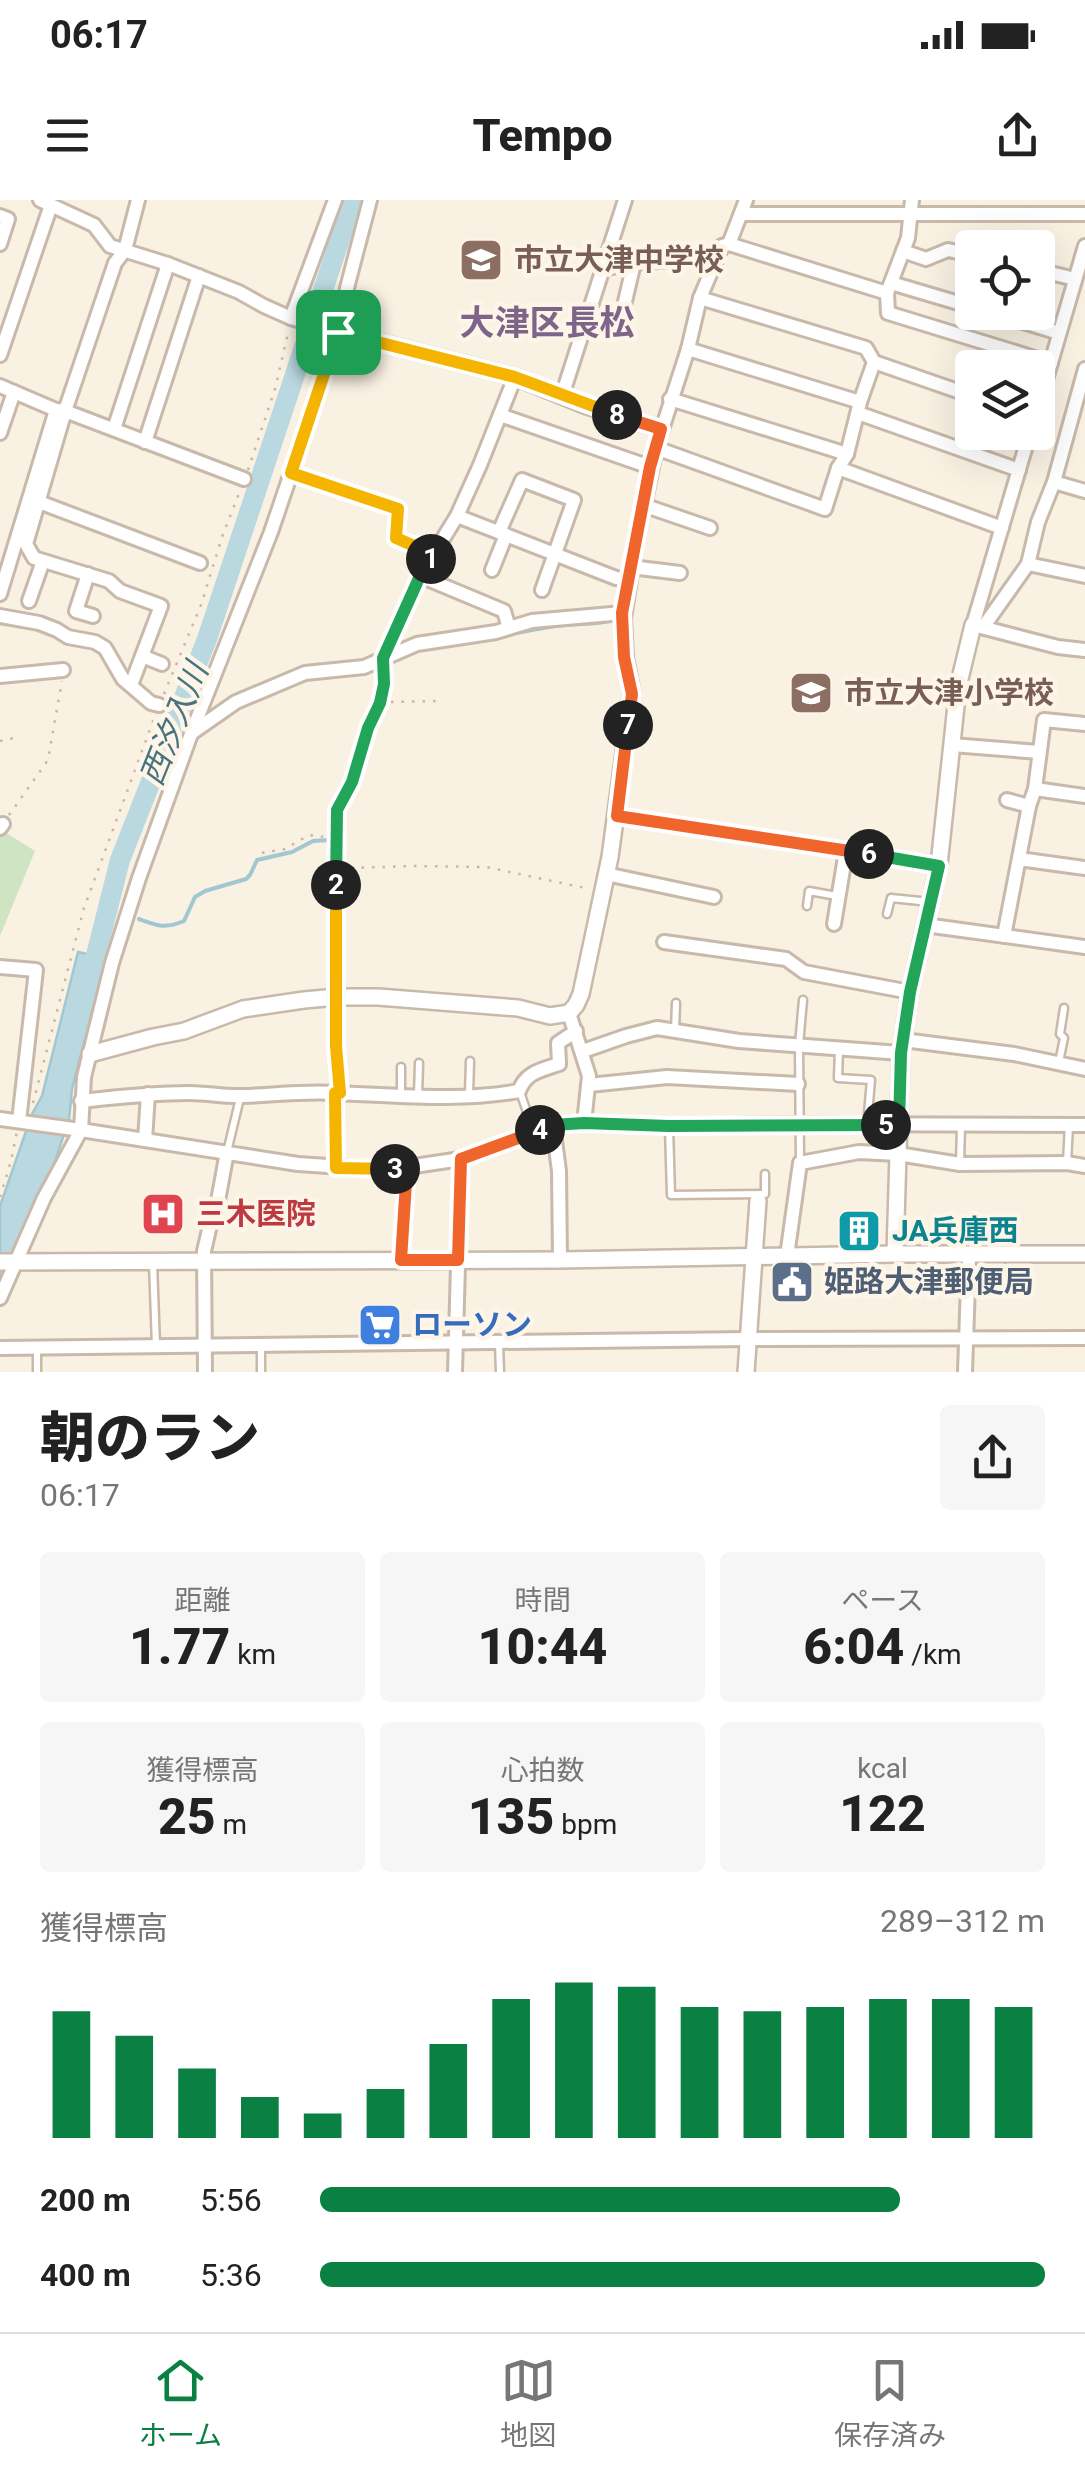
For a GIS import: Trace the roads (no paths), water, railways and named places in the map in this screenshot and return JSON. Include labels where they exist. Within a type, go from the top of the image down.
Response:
[{"type":"street","points":[[1,587],[60,411],[115,263],[125,250],[138,200]]},
{"type":"street","points":[[291,318],[335,200]]},
{"type":"street","points":[[0,1298],[44,1198],[81,1130],[81,1102],[112,963],[191,734],[291,473],[338,332],[370,200]]},
{"type":"street","points":[[562,396],[624,200]]},
{"type":"street","points":[[0,356],[46,203],[94,226],[110,246],[199,276],[291,318],[515,377],[661,429]]},
{"type":"street","points":[[911,206],[908,238],[889,288],[888,313],[1008,350]]},
{"type":"street","points":[[728,244],[744,207],[911,206],[1085,214]]},
{"type":"street","points":[[0,216],[8,218],[0,244]]},
{"type":"street","points":[[90,1054],[184,1031],[243,1009],[338,997],[518,1008],[550,1016],[568,1013],[581,994],[617,816],[632,694],[624,657],[625,575],[661,429],[688,349],[700,298],[722,246],[728,244],[955,303]]},
{"type":"street","points":[[1054,350],[1085,246]]},
{"type":"street","points":[[903,251],[926,259],[948,250],[955,251]]},
{"type":"street","points":[[602,269],[710,253],[717,256]]},
{"type":"street","points":[[620,324],[634,263]]},
{"type":"street","points":[[114,429],[168,264]]},
{"type":"street","points":[[1055,274],[1076,279]]},
{"type":"street","points":[[145,442],[199,276]]},
{"type":"street","points":[[700,298],[866,348],[874,362],[955,390]]},
{"type":"street","points":[[1049,330],[1059,333]]},
{"type":"street","points":[[688,349],[859,408],[1019,470]]},
{"type":"street","points":[[656,448],[824,509],[847,454],[874,362]]},
{"type":"street","points":[[978,626],[1028,564],[1038,522],[1079,408],[1085,369]]},
{"type":"street","points":[[338,997],[337,810],[352,782],[380,703],[383,658],[420,576],[457,516],[515,377]]},
{"type":"street","points":[[0,433],[7,389],[244,480]]},
{"type":"street","points":[[670,400],[847,454]]},
{"type":"street","points":[[60,411],[26,544],[34,558],[109,580],[120,592],[161,606],[131,685]]},
{"type":"street","points":[[500,415],[650,467]]},
{"type":"street","points":[[896,1254],[902,1046],[910,992],[939,866],[958,687],[1025,450]]},
{"type":"street","points":[[838,468],[1002,528]]},
{"type":"street","points":[[291,473],[398,509],[396,538],[412,545],[438,547]]},
{"type":"street","points":[[492,570],[522,480],[574,500],[542,590]]},
{"type":"street","points":[[1054,482],[1085,491]]},
{"type":"street","points":[[38,502],[177,548],[200,564]]},
{"type":"street","points":[[643,505],[710,528]]},
{"type":"street","points":[[457,516],[556,555],[625,575],[680,573]]},
{"type":"street","points":[[29,601],[43,560]]},
{"type":"street","points":[[1028,564],[1085,576]]},
{"type":"street","points":[[88,574],[76,611],[92,616]]},
{"type":"street","points":[[420,576],[504,612],[509,628]]},
{"type":"street","points":[[191,734],[236,702],[305,673],[364,666],[417,644],[532,621],[622,613]]},
{"type":"street","points":[[0,616],[39,623],[68,637],[95,642],[105,648],[123,679],[159,705]]},
{"type":"street","points":[[978,626],[1085,650]]},
{"type":"street","points":[[142,656],[162,664]]},
{"type":"street","points":[[0,676],[63,670]]},
{"type":"street","points":[[1004,936],[1035,789],[1044,720],[1085,724]]},
{"type":"street","points":[[952,745],[1038,752]]},
{"type":"street","points":[[1035,789],[1085,796]]},
{"type":"street","points":[[1007,800],[1029,806]]},
{"type":"street","points":[[617,816],[939,866]]},
{"type":"street","points":[[834,924],[846,851]]},
{"type":"street","points":[[1019,859],[1085,868]]},
{"type":"street","points":[[606,874],[714,897]]},
{"type":"street","points":[[925,925],[1085,948]]},
{"type":"street","points":[[664,942],[786,959],[804,972],[910,992]]},
{"type":"street","points":[[0,967],[36,970],[19,1121]]},
{"type":"street","points":[[568,1013],[583,1051],[589,1085],[584,1123]]},
{"type":"street","points":[[583,1051],[657,1028],[739,1041],[839,1048],[966,1046],[1085,1069]]},
{"type":"street","points":[[81,1102],[194,1093],[240,1097],[278,1093],[418,1097],[499,1094],[519,1090],[528,1075],[559,1064],[558,1043],[576,1032]]},
{"type":"street","points":[[589,1085],[667,1077],[798,1084]]},
{"type":"street","points":[[145,1140],[148,1094]]},
{"type":"street","points":[[0,1120],[298,1164],[387,1170],[461,1159],[553,1125],[1085,1124]]},
{"type":"street","points":[[553,1125],[560,1170],[560,1260]]},
{"type":"street","points":[[205,1372],[204,1252],[227,1152]]},
{"type":"street","points":[[787,1256],[800,1163],[859,1152],[960,1164],[1085,1166]]},
{"type":"street","points":[[455,1372],[461,1159]]},
{"type":"street","points":[[401,1260],[407,1167]]},
{"type":"street","points":[[746,1372],[762,1197]]},
{"type":"street","points":[[965,1372],[969,1254]]},
{"type":"street","points":[[0,1262],[1085,1254]]},
{"type":"street","points":[[0,1348],[1085,1338]]},
{"type":"lane","points":[[807,906],[809,891],[838,896]]},
{"type":"lane","points":[[887,914],[891,898],[931,902]]},
{"type":"lane","points":[[336,1168],[338,997]]},
{"type":"lane","points":[[800,1163],[802,1000]]},
{"type":"lane","points":[[675,1031],[676,1002]]},
{"type":"lane","points":[[1059,1062],[1064,1008]]},
{"type":"lane","points":[[839,1048],[838,1078],[871,1080],[867,1125]]},
{"type":"lane","points":[[470,1061],[470,1094]]},
{"type":"lane","points":[[418,1097],[419,1064]]},
{"type":"lane","points":[[401,1067],[401,1096]]},
{"type":"lane","points":[[519,1090],[534,1132]]},
{"type":"lane","points":[[227,1152],[240,1097]]},
{"type":"lane","points":[[960,1164],[961,1124]]},
{"type":"lane","points":[[1067,1163],[1070,1124]]},
{"type":"lane","points":[[669,1126],[671,1195],[762,1197],[765,1174]]},
{"type":"lane","points":[[153,1262],[156,1347]]},
{"type":"lane","points":[[500,1342],[500,1372]]},
{"type":"lane","points":[[261,1346],[261,1372]]},
{"type":"lane","points":[[37,1348],[37,1372]]},
{"type":"water","points":[[78,952],[106,958],[72,1089],[69,1120],[54,1164],[0,1283],[0,1206],[42,1096]]},
{"type":"waterway","name":"西汐入川","points":[[90,979],[120,860],[207,639],[353,200]]},
{"type":"waterway","points":[[695,293],[707,265]]},
{"type":"waterway","points":[[687,327],[693,302]]},
{"type":"waterway","points":[[661,412],[678,360]]},
{"type":"waterway","points":[[622,573],[642,485]]},
{"type":"waterway","points":[[618,601],[620,582]]},
{"type":"waterway","points":[[449,645],[612,620]]},
{"type":"waterway","points":[[139,919],[162,926],[184,921],[195,897],[246,879],[257,860],[292,852],[313,841],[330,840],[331,820]]},
{"type":"place","name":"市立大津中学校","points":[[481,260]]},
{"type":"place","name":"市立大津小学校","points":[[811,693]]},
{"type":"place","name":"三木医院","points":[[163,1214]]},
{"type":"place","name":"JA兵庫西","points":[[859,1231]]},
{"type":"place","name":"姫路大津郵便局","points":[[792,1282]]},
{"type":"place","name":"ローソン","points":[[380,1325]]},
{"type":"district","name":"大津区長松","points":[[547,323]]}]
